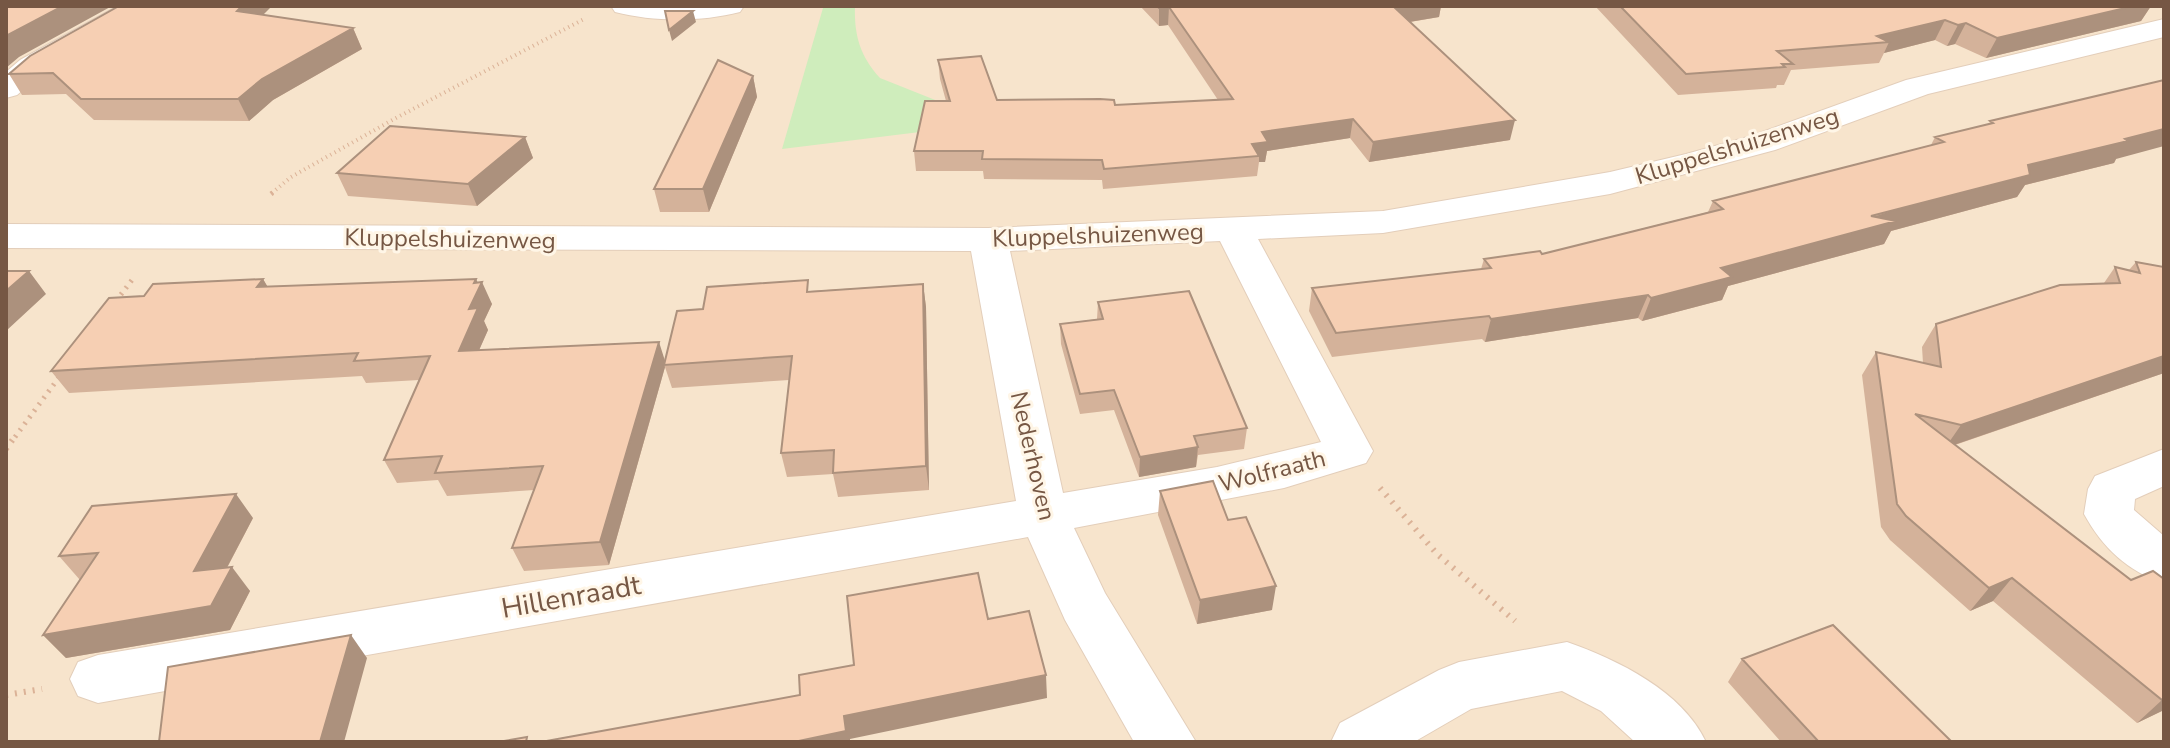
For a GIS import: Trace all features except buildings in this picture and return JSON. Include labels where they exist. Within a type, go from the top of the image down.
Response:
[{"type":"street","points":[[6,88],[31,67],[139,6]]},
{"type":"street","points":[[611,9],[680,11],[730,6]]},
{"type":"street","name":"Kluppelshuizenweg","points":[[6,236],[988,240],[1383,222],[1610,183],[1763,143],[1956,76],[2164,28]]},
{"type":"street","name":"Wolfraath","points":[[1043,515],[1257,477],[1349,451],[1234,230]]},
{"type":"street","name":"Nederhoven","points":[[988,240],[1043,515],[1084,605],[1166,742]]},
{"type":"street","points":[[2164,466],[2112,489],[2109,514],[2126,536],[2164,563]]},
{"type":"street","name":"Hillenraadt","points":[[98,679],[1043,515]]},
{"type":"street","points":[[1361,742],[1459,687],[1567,666],[1621,693],[1676,742]]},
{"type":"path","points":[[221,236],[291,177],[611,9]]},
{"type":"path","points":[[109,311],[165,235]]},
{"type":"path","points":[[6,449],[62,374]]},
{"type":"path","points":[[1349,451],[1437,554],[1567,666]]},
{"type":"shaded area","points":[[6,6],[2164,6],[2164,742],[6,742]]},
{"type":"green space","points":[[855,6],[860,45],[880,78],[993,123],[782,149],[823,8]]}]
